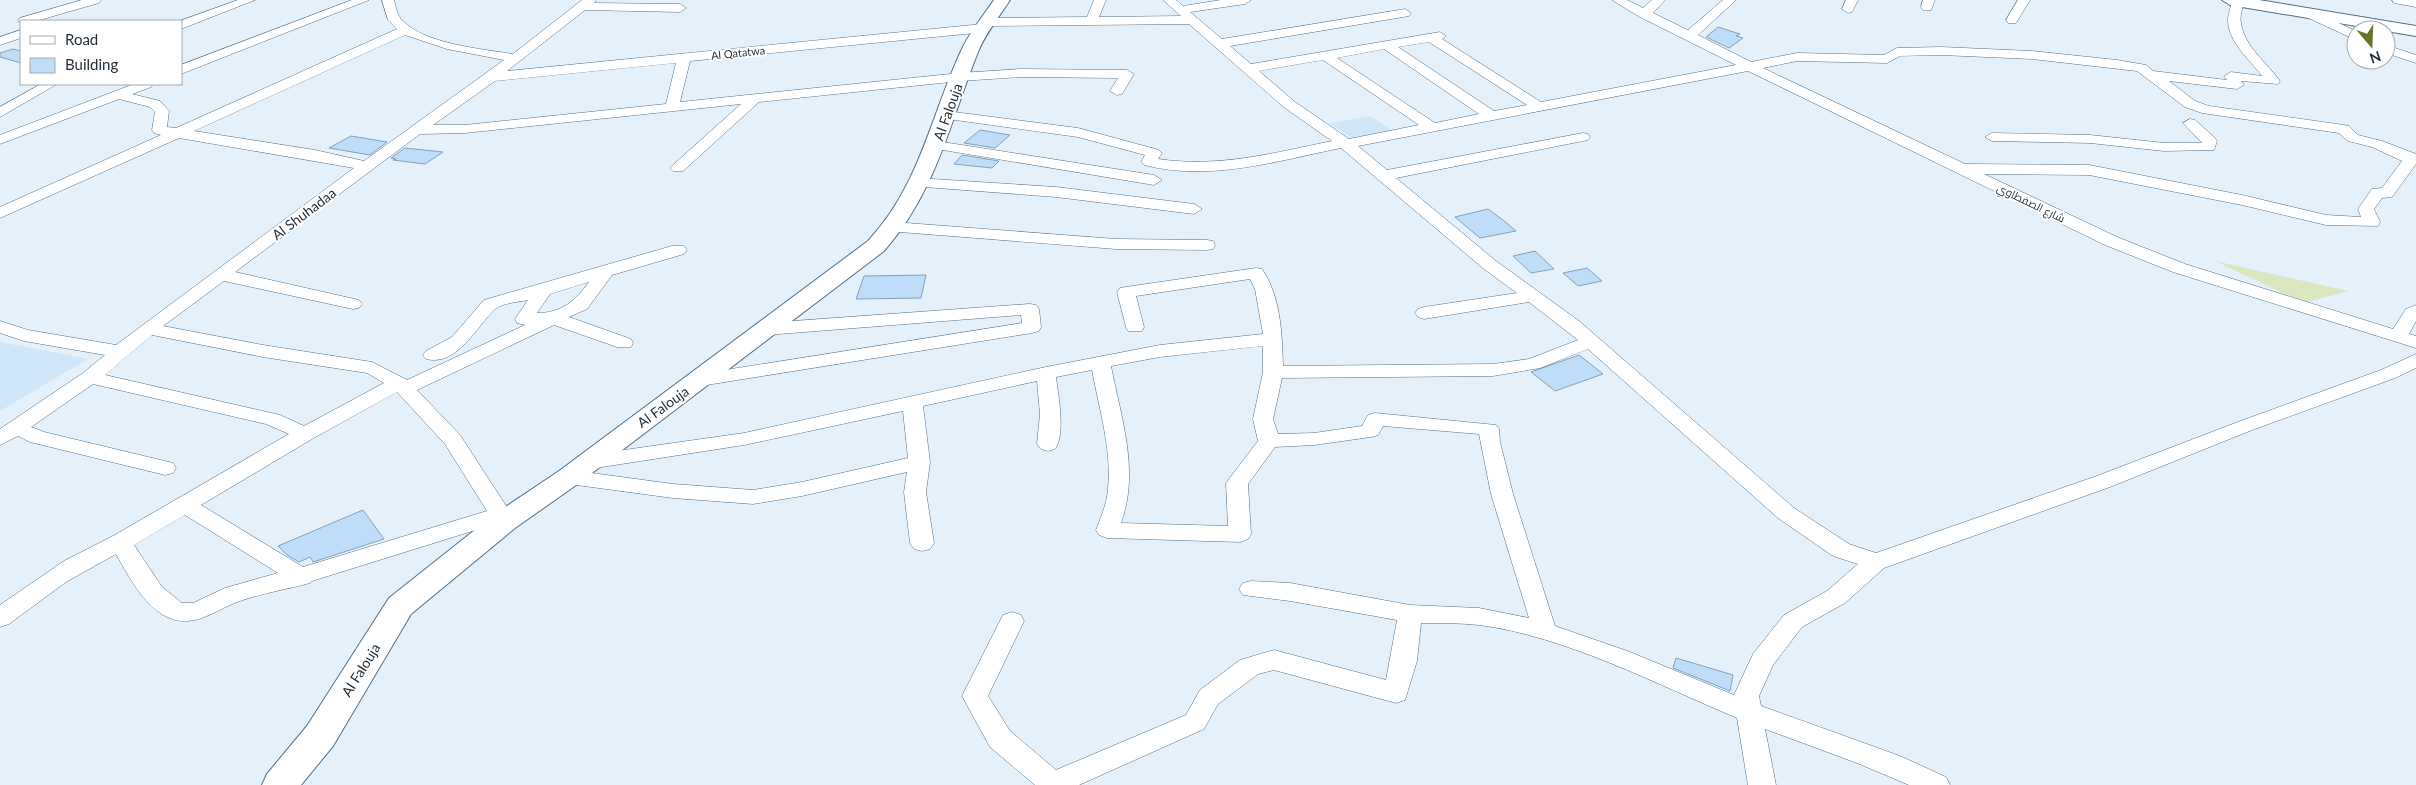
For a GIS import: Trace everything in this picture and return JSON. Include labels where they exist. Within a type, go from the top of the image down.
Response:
[{"type":"main road","name":"Al Falouja","points":[[280,785],[320,736],[400,606],[502,518],[579,470],[876,246],[893,227],[936,146],[970,50],[1002,0]]},
{"type":"main road","points":[[2261,0],[2416,25]]},
{"type":"main road","points":[[2234,1],[2416,31]]},
{"type":"street","points":[[29,20],[95,0]]},
{"type":"street","points":[[62,20],[107,0]]},
{"type":"street","points":[[182,25],[249,0]]},
{"type":"street","points":[[182,70],[363,0]]},
{"type":"street","points":[[388,0],[396,22],[406,30],[464,51],[515,58]]},
{"type":"street","points":[[1092,22],[1100,0]]},
{"type":"street","name":"Al Qatatwa","points":[[491,76],[684,58],[987,25],[1092,22],[1245,0]]},
{"type":"street","name":"شارع الصفطاوي","points":[[1618,0],[1751,67],[2103,238],[2179,268],[2416,342]]},
{"type":"street","points":[[1644,14],[1659,0]]},
{"type":"street","points":[[1689,36],[1730,0]]},
{"type":"street","points":[[2012,20],[2024,0]]},
{"type":"street","points":[[2398,0],[2416,3]]},
{"type":"street","points":[[2153,76],[2237,85],[2231,76],[2273,81],[2259,61],[2242,44],[2234,21],[2234,1]]},
{"type":"street","points":[[587,3],[680,8]]},
{"type":"street","name":"Al Shuhadaa","points":[[18,429],[90,378],[148,329],[587,3]]},
{"type":"street","points":[[1180,10],[1290,106],[1344,144],[1490,265],[1535,296],[1786,513],[1840,550],[1876,562]]},
{"type":"street","points":[[1218,44],[1405,13]]},
{"type":"street","points":[[2308,13],[2346,31]]},
{"type":"street","points":[[0,28],[20,23]]},
{"type":"street","points":[[0,213],[180,134],[406,30]]},
{"type":"street","points":[[0,41],[19,36]]},
{"type":"street","points":[[1247,69],[1435,36],[1541,108]]},
{"type":"street","points":[[1386,45],[1491,116]]},
{"type":"street","points":[[946,115],[999,120],[1125,143],[1154,153],[1149,162],[1187,168],[1237,164],[1541,108],[1797,57],[1887,59],[1897,52],[1941,51],[2004,53],[2141,68],[2190,104],[2207,110],[2344,129],[2353,138],[2377,144],[2414,159],[2386,194],[2378,192],[2366,209],[2372,222],[2326,220],[2158,182],[2089,170],[1963,169]]},
{"type":"street","points":[[2396,52],[2416,59]]},
{"type":"street","points":[[1326,56],[1433,128]]},
{"type":"street","points":[[672,106],[684,58]]},
{"type":"street","points":[[416,130],[474,128],[758,97],[1020,73],[1128,74],[1117,91]]},
{"type":"street","points":[[0,113],[48,85]]},
{"type":"street","points":[[0,140],[143,85]]},
{"type":"street","points":[[118,95],[155,104],[162,111],[159,130],[315,155],[367,166]]},
{"type":"street","points":[[678,168],[758,97]]},
{"type":"street","points":[[1992,137],[2090,139],[2164,147],[2209,147],[2210,141],[2190,123]]},
{"type":"street","points":[[1382,176],[1583,137]]},
{"type":"street","points":[[936,146],[1065,164],[1154,180]]},
{"type":"street","points":[[917,183],[1056,192],[1194,209]]},
{"type":"street","points":[[893,227],[1116,244],[1207,245]]},
{"type":"street","points":[[433,355],[459,341],[490,304],[605,273],[678,250]]},
{"type":"street","points":[[0,618],[49,579],[81,560],[121,542],[305,434],[402,385],[556,318],[581,305],[605,273]]},
{"type":"street","points":[[1134,327],[1126,292],[1256,273],[1264,289],[1272,329],[1273,372],[1263,418],[1269,441]]},
{"type":"street","points":[[221,275],[353,304]]},
{"type":"street","points":[[544,290],[524,318],[556,318],[624,343]]},
{"type":"street","points":[[1424,314],[1535,296]]},
{"type":"street","points":[[700,380],[1032,327],[1030,309],[766,329]]},
{"type":"street","points":[[2397,337],[2412,313],[2416,311]]},
{"type":"street","points":[[0,327],[24,335],[121,352]]},
{"type":"street","points":[[121,542],[141,576],[162,603],[180,612],[197,610],[231,595],[502,518],[453,440],[402,385],[372,368],[247,349],[148,329]]},
{"type":"street","points":[[579,470],[744,439],[1100,362],[1160,351],[1271,339]]},
{"type":"street","points":[[1273,372],[1493,370],[1533,364],[1590,342]]},
{"type":"street","points":[[1762,785],[1746,696],[1762,661],[1793,621],[1836,597],[1876,562],[2102,482],[2245,426],[2388,374],[2416,360]]},
{"type":"street","points":[[1100,362],[1116,449],[1119,488],[1114,513],[1107,530],[1240,534],[1237,483],[1269,441]]},
{"type":"street","points":[[1046,374],[1050,414],[1048,444]]},
{"type":"street","points":[[90,378],[273,419],[305,434]]},
{"type":"street","points":[[912,403],[919,462],[915,492],[922,543]]},
{"type":"street","points":[[1269,441],[1314,439],[1371,432],[1375,419],[1489,429],[1489,442],[1502,494],[1543,623],[1543,632]]},
{"type":"street","points":[[0,439],[18,429]]},
{"type":"street","points":[[0,445],[18,429]]},
{"type":"street","points":[[18,429],[37,437],[165,468]]},
{"type":"street","points":[[579,470],[673,491],[754,497],[802,489],[919,462]]},
{"type":"street","points":[[184,504],[302,576]]},
{"type":"street","points":[[1251,589],[1290,592],[1410,614],[1488,618],[1543,632],[1622,657],[1749,712],[1894,764],[1936,785]]},
{"type":"street","points":[[1012,621],[975,696],[1000,739],[1050,784],[1121,756],[1195,722],[1209,697],[1249,667],[1274,660],[1396,693],[1404,662],[1410,614]]},
{"type":"shaded area","points":[[1370,116],[1393,131],[1352,138],[1330,123]]},
{"type":"shaded area","points":[[0,342],[88,359],[0,411]]},
{"type":"green space","points":[[2215,261],[2348,291],[2304,303]]},
{"type":"building","points":[[1718,27],[1740,34],[1736,36],[1743,38],[1729,48],[1706,37]]},
{"type":"building","points":[[13,49],[20,51],[20,63],[0,57],[0,53]]},
{"type":"building","points":[[980,130],[1010,135],[995,148],[964,143]]},
{"type":"building","points":[[351,136],[387,142],[370,155],[329,148]]},
{"type":"building","points":[[405,148],[443,152],[425,164],[393,160],[396,159],[391,158]]},
{"type":"building","points":[[962,155],[999,161],[992,168],[954,164]]},
{"type":"building","points":[[1488,209],[1516,231],[1480,238],[1455,217]]},
{"type":"building","points":[[1535,251],[1554,269],[1531,273],[1513,256]]},
{"type":"building","points":[[1587,268],[1602,281],[1578,286],[1563,273]]},
{"type":"building","points":[[926,275],[921,298],[856,299],[864,276]]},
{"type":"building","points":[[1579,355],[1603,374],[1555,391],[1531,372]]},
{"type":"building","points":[[363,510],[384,539],[313,562],[310,557],[299,562],[287,555],[278,546]]},
{"type":"building","points":[[1676,658],[1733,675],[1730,691],[1673,668]]}]
